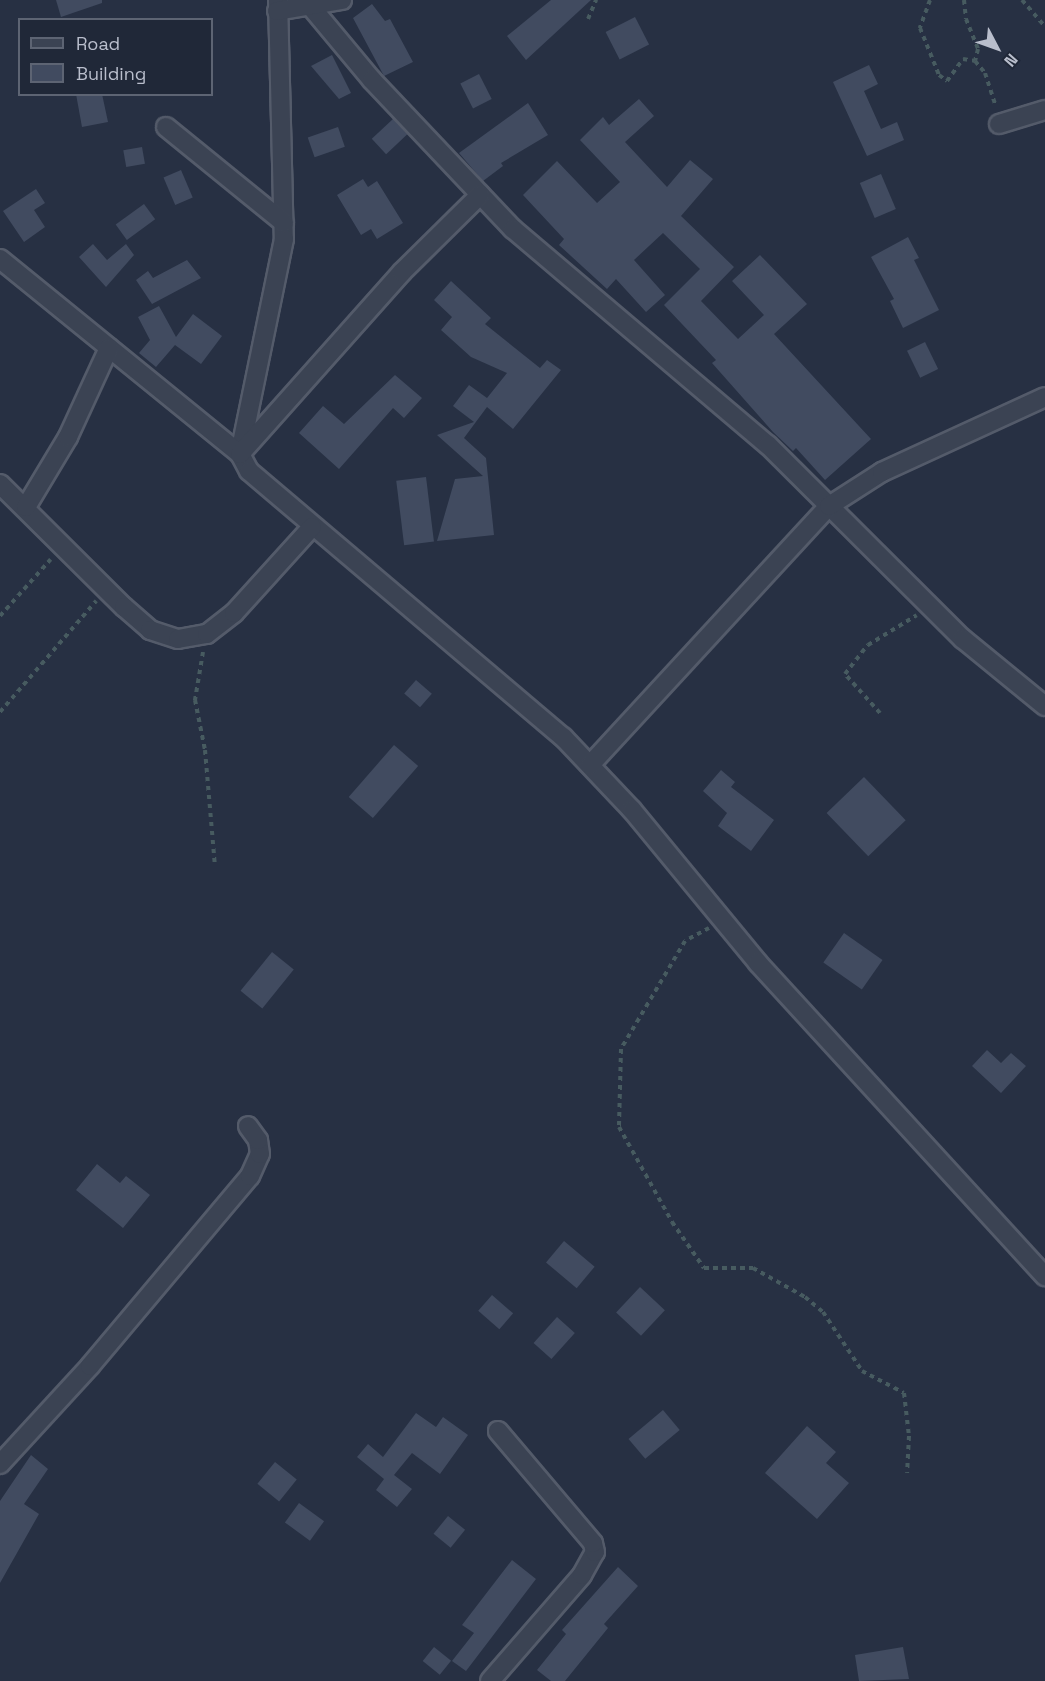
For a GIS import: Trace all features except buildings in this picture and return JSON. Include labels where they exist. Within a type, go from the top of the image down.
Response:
[{"type":"street","points":[[240,454],[285,238],[277,6],[312,8],[342,0]]},
{"type":"street","points":[[312,8],[513,229],[768,445],[963,639],[1045,706]]},
{"type":"street","points":[[999,118],[1045,110]]},
{"type":"street","points":[[166,128],[284,223]]},
{"type":"street","points":[[240,454],[402,272],[480,195]]},
{"type":"street","points":[[0,259],[240,454],[249,471],[312,527],[563,737],[632,810],[723,921],[1045,1276]]},
{"type":"street","points":[[27,507],[68,437],[110,348]]},
{"type":"street","points":[[590,765],[829,506],[882,472],[1045,397]]},
{"type":"street","points":[[0,484],[27,507],[106,589],[150,630],[178,639],[207,634],[234,613],[312,527]]},
{"type":"street","points":[[0,1464],[90,1366],[250,1176],[260,1154],[258,1140],[248,1126]]},
{"type":"street","points":[[490,1681],[582,1575],[595,1552],[593,1543],[498,1431]]},
{"type":"path","points":[[588,19],[596,0]]},
{"type":"path","points":[[930,0],[920,28],[939,75],[947,81],[963,58],[975,61],[985,73],[999,118]]},
{"type":"path","points":[[964,0],[966,19],[978,49],[975,61]]},
{"type":"path","points":[[1022,0],[1045,26]]},
{"type":"path","points":[[0,616],[64,546]]},
{"type":"path","points":[[0,712],[106,589]]},
{"type":"path","points":[[880,713],[845,674],[868,645],[930,606]]},
{"type":"path","points":[[207,634],[195,700],[205,750],[215,866]]},
{"type":"path","points":[[723,921],[685,940],[621,1049],[619,1127],[672,1222],[704,1268],[753,1269],[805,1297],[823,1312],[862,1371],[904,1393],[909,1436],[907,1473]]}]
